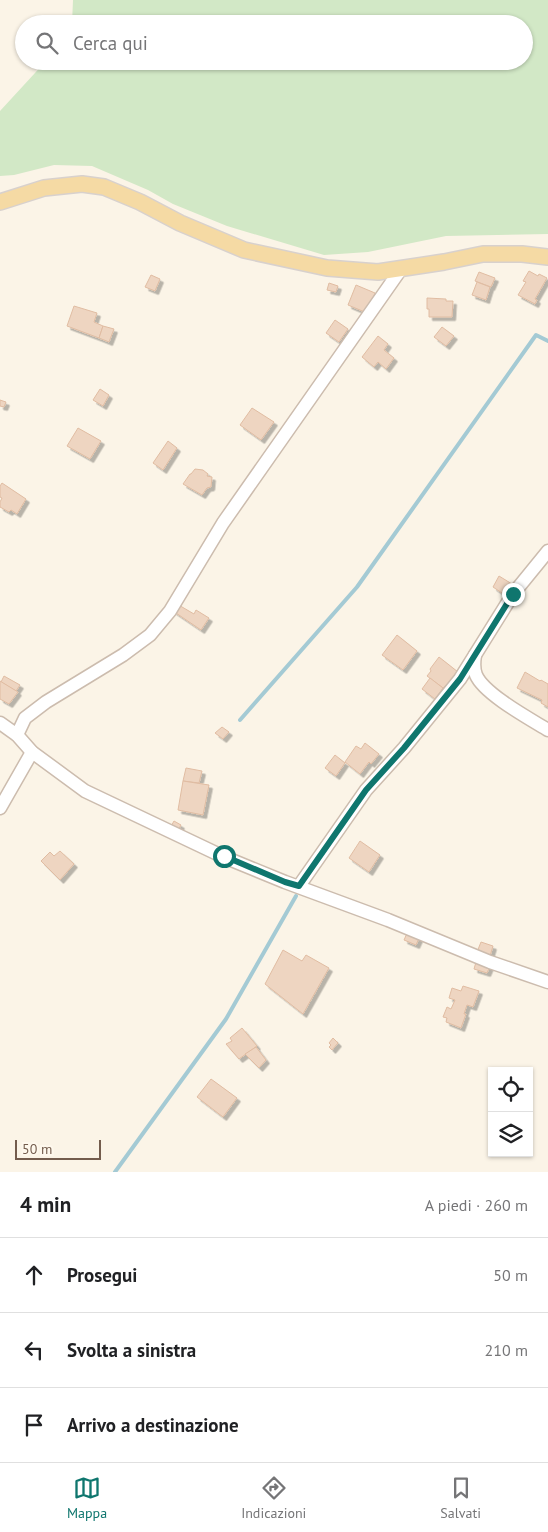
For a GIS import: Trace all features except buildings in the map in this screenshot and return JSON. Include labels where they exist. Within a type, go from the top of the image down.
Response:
[{"type":"main road","points":[[0,202],[44,188],[82,184],[104,186],[180,223],[244,250],[327,268],[378,272],[483,254],[522,254],[548,257]]},
{"type":"street","points":[[16,736],[25,718],[46,702],[123,655],[150,636],[170,611],[223,523],[401,269]]},
{"type":"street","points":[[299,886],[366,790],[404,748],[460,679],[513,594],[548,551]]},
{"type":"street","points":[[475,655],[474,668],[481,682],[506,703],[548,730]]},
{"type":"street","points":[[0,723],[32,752],[85,791],[224,856],[285,882],[388,920],[490,962],[548,982]]},
{"type":"street","points":[[0,808],[32,752]]},
{"type":"green space","points":[[73,0],[548,0],[548,234],[446,236],[368,252],[324,255],[227,226],[173,204],[148,190],[92,166],[54,165],[14,175],[0,176],[0,111],[38,70],[533,70],[533,15],[72,15]]},
{"type":"waterway","points":[[240,720],[357,587],[536,335],[548,341]]},
{"type":"waterway","points":[[115,1172],[226,1019],[296,896]]},
{"type":"route","points":[[224,856],[299,886],[366,790],[404,748],[460,679],[513,594]]}]
